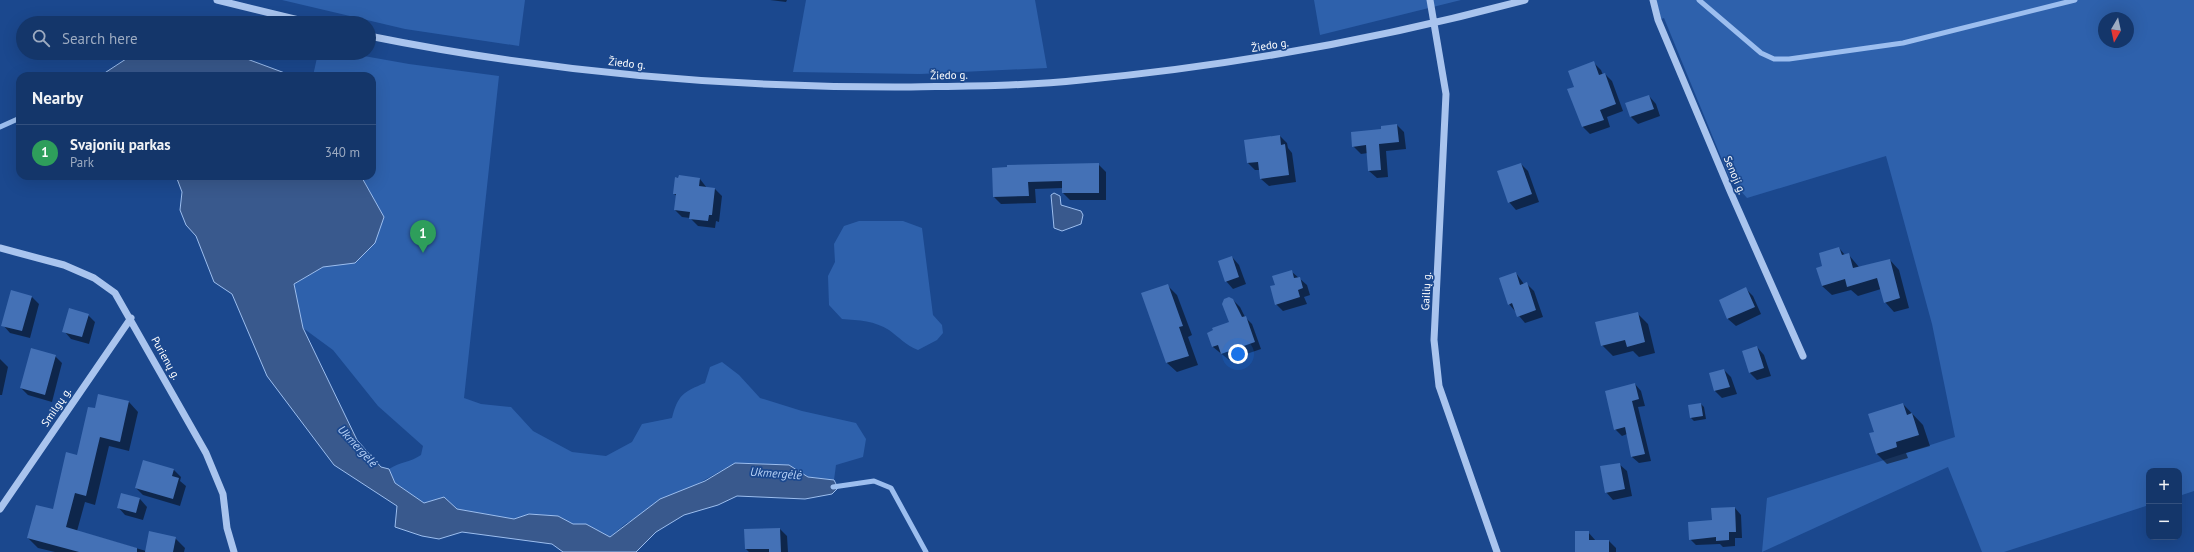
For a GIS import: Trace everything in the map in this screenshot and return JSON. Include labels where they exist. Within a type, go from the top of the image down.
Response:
[{"type":"street","points":[[217,0],[282,16]]},
{"type":"street","name":"Gailių g.","points":[[1430,0],[1446,94],[1434,340],[1435,362],[1439,386],[1497,552]]},
{"type":"street","name":"Žiedo g.","points":[[376,37],[460,53],[668,79],[742,84],[833,87],[951,86],[1066,82],[1192,68],[1331,46],[1434,23],[1525,0]]},
{"type":"street","name":"Senoji g.","points":[[1653,0],[1658,20],[1724,177],[1803,356]]},
{"type":"street","name":"Purienų g.","points":[[0,248],[64,265],[94,278],[115,293],[131,318],[206,453],[223,494],[227,528],[234,552]]},
{"type":"street","name":"Smilgų g.","points":[[0,508],[131,318]]},
{"type":"shaded area","points":[[282,0],[525,0],[519,46],[405,29],[376,22],[376,16],[350,16]]},
{"type":"shaded area","points":[[806,0],[1035,0],[1047,68],[920,74],[793,72]]},
{"type":"shaded area","points":[[1314,0],[1461,0],[1320,35]]},
{"type":"shaded area","points":[[1656,0],[2194,0],[2194,491],[2182,495],[2182,468],[2146,468],[2146,506],[2004,552],[1982,552],[1948,467],[1762,552],[1767,498],[1955,437],[1932,324],[1886,156],[1747,198],[1730,179],[1664,18],[1661,19]]},
{"type":"shaded area","points":[[376,58],[499,76],[464,398],[481,404],[511,407],[533,431],[572,452],[606,456],[632,442],[642,424],[672,418],[674,410],[682,395],[705,383],[710,367],[722,362],[739,375],[760,398],[802,411],[856,423],[866,439],[863,457],[836,465],[834,480],[808,477],[789,465],[735,463],[625,524],[610,537],[586,524],[573,524],[558,516],[529,514],[514,519],[457,509],[444,497],[424,503],[394,483],[389,469],[421,455],[423,446],[378,406],[333,350],[303,328],[294,284],[323,267],[355,262],[361,180],[376,180],[376,72],[314,72],[316,60],[376,60]]},
{"type":"shaded area","points":[[859,221],[903,221],[922,228],[933,315],[942,325],[943,333],[937,340],[918,350],[884,327],[872,323],[842,319],[829,305],[828,276],[835,262],[834,244],[844,226]]},
{"type":"water","points":[[124,60],[250,60],[282,72],[106,72]]},
{"type":"water","points":[[178,180],[363,180],[384,217],[375,243],[355,263],[323,267],[294,284],[303,328],[357,440],[381,467],[389,469],[395,483],[424,503],[444,497],[457,509],[514,519],[529,514],[558,516],[573,524],[586,524],[610,537],[660,499],[705,481],[735,463],[789,465],[808,477],[834,480],[838,488],[832,494],[805,499],[737,496],[718,505],[684,515],[656,532],[636,552],[563,552],[552,544],[462,532],[439,539],[422,536],[395,527],[397,506],[334,465],[267,376],[232,294],[214,282],[196,236],[186,225],[180,210],[182,192]]},
{"type":"water","points":[[1054,193],[1060,196],[1061,205],[1081,211],[1083,215],[1081,224],[1062,231],[1054,228],[1051,195]]},
{"type":"building","points":[[1594,61],[1599,75],[1605,73],[1616,104],[1600,110],[1604,120],[1582,127],[1567,89],[1574,87],[1568,71]]},
{"type":"building","points":[[1649,95],[1654,109],[1630,117],[1625,103]]},
{"type":"building","points":[[1397,124],[1399,142],[1379,144],[1381,170],[1368,171],[1366,145],[1352,147],[1351,132],[1381,129],[1381,126]]},
{"type":"building","points":[[1280,135],[1281,145],[1285,144],[1289,175],[1260,179],[1258,162],[1247,163],[1244,140]]},
{"type":"building","points":[[1099,163],[1099,193],[1062,193],[1062,181],[1028,182],[1029,196],[993,197],[992,168],[1007,167],[1007,165]]},
{"type":"building","points":[[1521,163],[1532,194],[1508,203],[1497,171]]},
{"type":"building","points":[[679,175],[700,178],[699,186],[715,188],[712,215],[709,215],[708,221],[689,219],[690,212],[674,210],[676,194],[673,194],[675,177],[678,178]]},
{"type":"building","points":[[1839,247],[1842,255],[1849,253],[1853,268],[1890,259],[1900,298],[1884,303],[1877,278],[1847,287],[1845,279],[1822,286],[1816,268],[1822,266],[1819,253]]},
{"type":"building","points":[[1232,256],[1239,277],[1225,282],[1218,261]]},
{"type":"building","points":[[1292,270],[1294,278],[1300,277],[1303,288],[1298,290],[1300,297],[1275,305],[1270,286],[1275,285],[1272,276]]},
{"type":"building","points":[[1516,272],[1520,285],[1527,282],[1536,310],[1517,317],[1512,303],[1508,305],[1499,278]]},
{"type":"building","points":[[1168,284],[1183,326],[1179,327],[1189,356],[1166,363],[1141,293]]},
{"type":"building","points":[[1746,287],[1755,307],[1727,319],[1719,300]]},
{"type":"building","points":[[11,290],[32,296],[22,331],[1,326]]},
{"type":"building","points":[[1229,297],[1233,299],[1242,317],[1246,316],[1255,342],[1221,354],[1218,345],[1212,347],[1207,333],[1213,330],[1212,328],[1229,322],[1222,304],[1224,299]]},
{"type":"building","points":[[69,308],[89,314],[82,337],[62,332]]},
{"type":"building","points":[[1638,312],[1645,342],[1627,347],[1625,340],[1601,346],[1595,322]]},
{"type":"building","points":[[1757,346],[1764,368],[1749,373],[1742,351]]},
{"type":"building","points":[[31,348],[56,355],[45,395],[20,388]]},
{"type":"building","points":[[1724,369],[1730,387],[1714,391],[1709,373]]},
{"type":"building","points":[[1635,383],[1639,399],[1632,401],[1645,454],[1631,457],[1625,427],[1614,430],[1605,391]]},
{"type":"building","points":[[98,394],[129,401],[120,442],[100,437],[86,496],[75,493],[66,527],[137,548],[137,552],[79,552],[27,538],[36,505],[53,509],[66,452],[77,455],[88,407],[95,408]]},
{"type":"building","points":[[1701,403],[1703,416],[1690,418],[1688,405]]},
{"type":"building","points":[[1903,403],[1907,415],[1912,413],[1919,435],[1896,442],[1897,447],[1876,454],[1869,433],[1874,432],[1868,414]]},
{"type":"building","points":[[143,460],[174,469],[172,476],[179,478],[173,499],[135,488]]},
{"type":"building","points":[[1620,463],[1625,489],[1605,493],[1600,466]]},
{"type":"building","points":[[121,493],[140,498],[136,513],[117,508]]},
{"type":"building","points":[[1735,507],[1736,532],[1729,532],[1729,540],[1716,541],[1716,537],[1689,540],[1688,522],[1712,520],[1711,508]]},
{"type":"building","points":[[780,528],[781,552],[769,552],[769,549],[745,549],[744,529]]},
{"type":"building","points":[[149,531],[176,537],[173,552],[145,552]]},
{"type":"building","points":[[1575,531],[1589,531],[1589,540],[1609,540],[1609,552],[1575,552]]},
{"type":"waterway","points":[[1699,0],[1761,53],[1774,59],[1789,59],[1903,43],[2075,0]]},
{"type":"waterway","points":[[0,127],[16,120]]},
{"type":"waterway","name":"Ukmergėlė","points":[[833,487],[874,481],[891,488],[926,552]]},
{"type":"place","name":"Svajonių parkas","points":[[423,253]]}]
